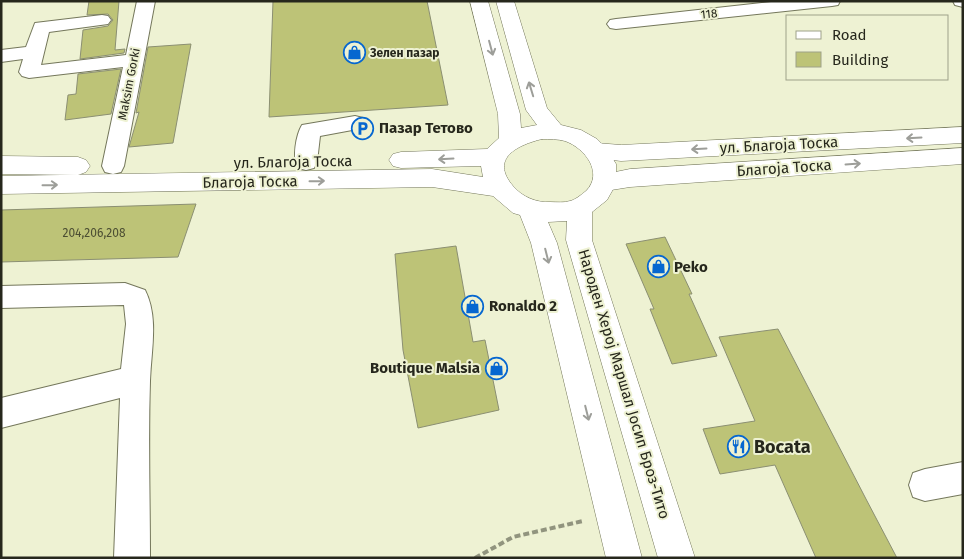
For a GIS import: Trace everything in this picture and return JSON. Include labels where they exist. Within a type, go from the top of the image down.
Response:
[{"type":"main road","points":[[478,1],[509,114],[502,148],[492,172],[499,188],[512,201],[531,210],[556,213],[580,208],[596,197],[605,182],[604,166],[596,151],[578,138],[554,131],[530,132],[502,148]]},
{"type":"main road","points":[[505,1],[537,110],[554,131]]},
{"type":"main road","name":"ул. Благоја Тоска","points":[[596,151],[621,153],[963,135]]},
{"type":"main road","name":"ул. Благоја Тоска","points":[[1,165],[113,166],[306,162],[502,148]]},
{"type":"main road","name":"Благоја Тоска","points":[[605,182],[630,178],[963,156]]},
{"type":"main road","name":"Благоја Тоска","points":[[1,185],[432,178],[499,188]]},
{"type":"main road","name":"Народен Херој Маршал Јосип Броз-Тито","points":[[580,208],[579,240],[677,558]]},
{"type":"main road","points":[[531,210],[544,243],[624,558]]},
{"type":"street","name":"Maksim Gorki","points":[[113,166],[146,1]]},
{"type":"street","name":"118","points":[[616,24],[832,1]]},
{"type":"street","points":[[102,20],[41,27],[29,72],[134,60]]},
{"type":"street","points":[[1,56],[36,51]]},
{"type":"street","points":[[306,162],[310,130],[355,123]]},
{"type":"street","points":[[1,297],[125,294],[136,298],[140,324],[135,380],[132,558]]},
{"type":"street","points":[[1,413],[135,380]]},
{"type":"street","points":[[925,484],[963,478]]},
{"type":"path","points":[[475,558],[492,544],[528,531],[613,516]]},
{"type":"building","points":[[89,1],[119,1],[115,50],[125,49],[124,53],[80,59],[83,30],[108,26],[113,20],[108,14],[87,15]]},
{"type":"building","name":"Зелен пазар","points":[[273,1],[427,1],[448,105],[269,117]]},
{"type":"building","points":[[191,44],[173,143],[129,147],[139,112],[136,113],[148,47]]},
{"type":"building","points":[[121,69],[111,114],[65,120],[68,95],[76,94],[78,74]]},
{"type":"building","points":[[196,204],[178,257],[1,262],[1,210]]},
{"type":"building","points":[[665,237],[692,294],[689,294],[717,356],[672,364],[650,309],[654,309],[626,244]]},
{"type":"building","points":[[456,246],[473,342],[485,340],[499,410],[418,428],[403,350],[395,254]]},
{"type":"building","points":[[778,329],[897,558],[816,558],[775,465],[720,474],[703,429],[755,421],[719,337]]},
{"type":"place","name":"Зелен пазар","points":[[354,53]]},
{"type":"place","name":"Пазар Тетово","points":[[363,128]]},
{"type":"place","name":"Peko","points":[[658,267]]},
{"type":"place","name":"Ronaldo 2","points":[[473,306]]},
{"type":"place","name":"Boutique Malsia","points":[[496,368]]},
{"type":"place","name":"Bocata","points":[[738,447]]}]
